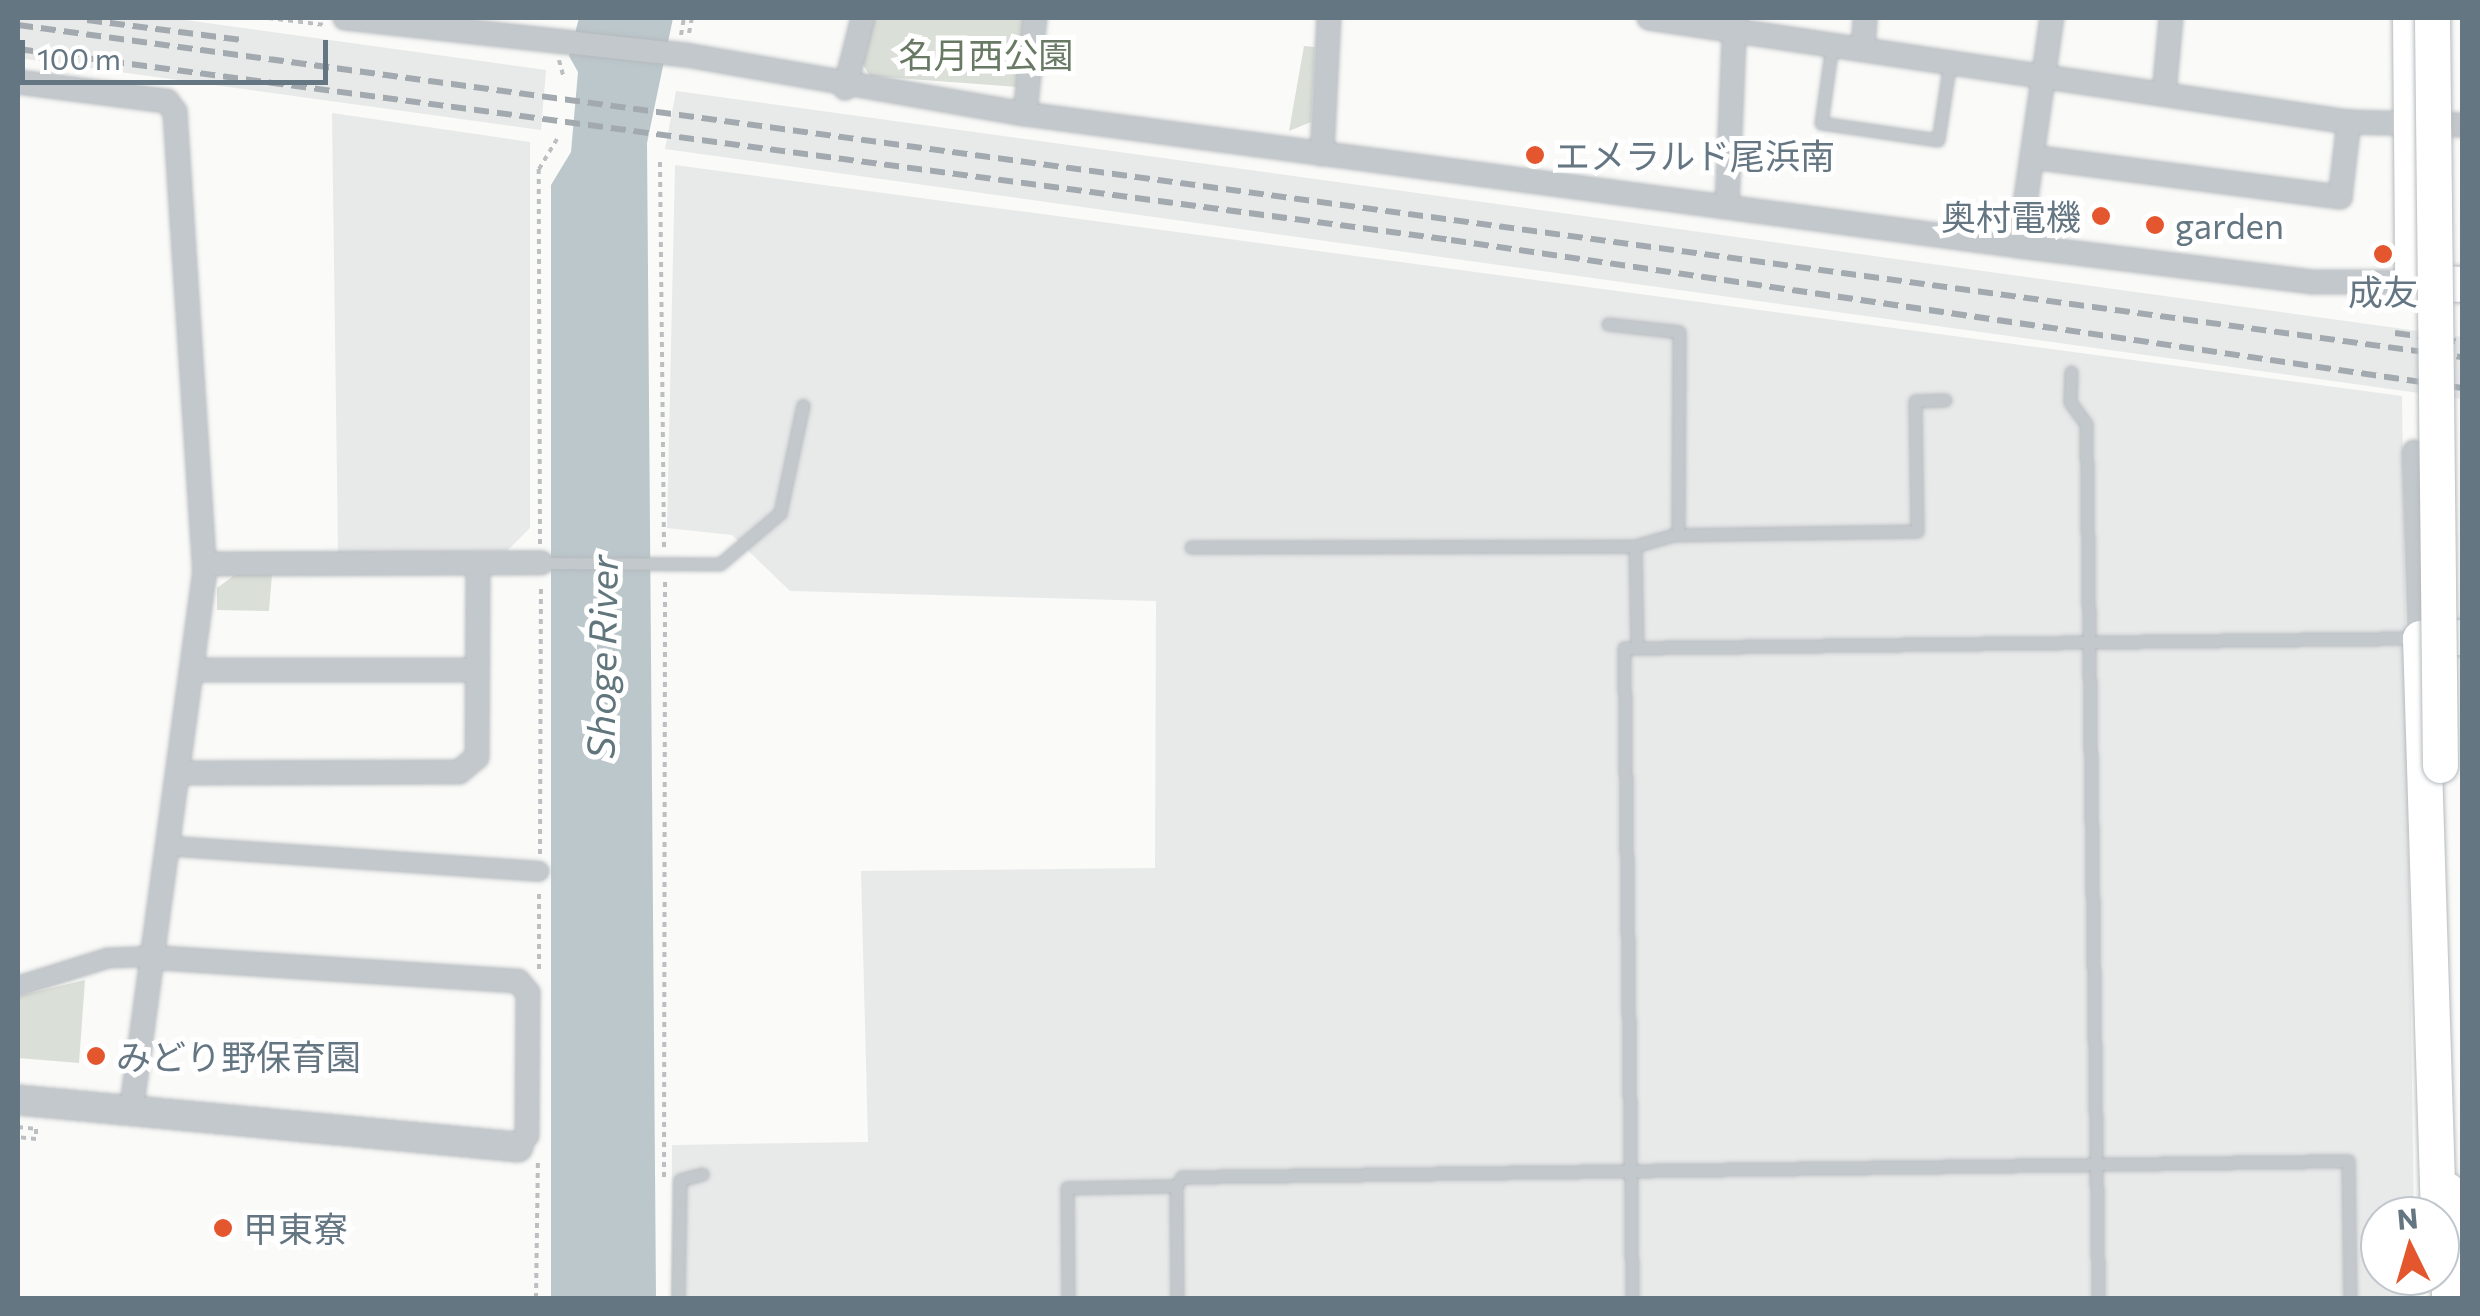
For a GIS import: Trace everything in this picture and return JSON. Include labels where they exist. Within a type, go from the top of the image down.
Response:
[{"type":"main road","points":[[2410,18],[2419,282],[2462,284]]},
{"type":"main road","points":[[2432,18],[2447,1196]]},
{"type":"main road","points":[[2456,18],[2462,649]]},
{"type":"main road","points":[[2437,1196],[2420,638],[2462,637]]},
{"type":"street","points":[[345,18],[537,27],[566,40],[666,53],[844,88],[1025,114],[2312,282],[2419,282]]},
{"type":"street","points":[[844,88],[863,18]]},
{"type":"street","points":[[1025,114],[1036,18]]},
{"type":"street","points":[[1322,154],[1329,18]]},
{"type":"street","points":[[1648,18],[1735,24],[1832,45],[2349,122],[2462,125]]},
{"type":"street","points":[[1863,49],[1865,18]]},
{"type":"street","points":[[2019,246],[2052,18]]},
{"type":"street","points":[[2164,94],[2171,18]]},
{"type":"street","points":[[1727,206],[1735,24]]},
{"type":"street","points":[[18,82],[167,101],[176,112],[205,564],[196,670],[168,846],[145,958],[131,1112]]},
{"type":"street","points":[[2032,158],[2340,197],[2349,122]]},
{"type":"street","points":[[2414,452],[2420,638]]},
{"type":"street","points":[[205,564],[541,563]]},
{"type":"street","points":[[179,772],[459,772],[477,758],[478,566]]},
{"type":"street","points":[[196,670],[476,670]]},
{"type":"street","points":[[168,846],[539,871]]},
{"type":"street","points":[[18,986],[108,958],[518,981],[528,993],[528,1148],[18,1100]]},
{"type":"lane","points":[[1832,45],[1820,123],[1860,129],[1938,140],[1950,62]]},
{"type":"lane","points":[[1608,324],[1678,332],[1678,535]]},
{"type":"lane","points":[[2071,372],[2070,402],[2086,424],[2098,1298]]},
{"type":"lane","points":[[1192,546],[1635,546],[1678,535],[1917,531],[1915,401],[1945,400]]},
{"type":"lane","points":[[541,563],[720,564],[780,513],[803,405]]},
{"type":"lane","points":[[1635,546],[1637,648]]},
{"type":"lane","points":[[1632,1298],[1624,648],[2420,638]]},
{"type":"lane","points":[[1177,1298],[1176,1186],[1182,1177],[2348,1160],[2350,1298]]},
{"type":"lane","points":[[678,1298],[680,1180],[702,1174]]},
{"type":"lane","points":[[1068,1298],[1067,1188],[1176,1186]]},
{"type":"path","points":[[538,990],[539,169],[556,139]]},
{"type":"path","points":[[660,162],[664,1184]]},
{"type":"path","points":[[18,1127],[36,1129],[36,1139],[18,1137]]},
{"type":"path","points":[[528,1148],[536,1298]]},
{"type":"shaded area","points":[[18,18],[171,18],[546,70],[541,130],[18,58]]},
{"type":"shaded area","points":[[676,91],[2462,337],[2462,399],[665,149]]},
{"type":"shaded area","points":[[332,113],[530,142],[530,528],[507,551],[338,553]]},
{"type":"shaded area","points":[[675,165],[2402,396],[2414,1196],[2360,1196],[2360,1296],[2415,1298],[671,1298],[672,1145],[868,1142],[861,871],[1155,868],[1156,601],[790,591],[732,535],[667,528]]},
{"type":"green space","name":"名月西公園","points":[[874,18],[1025,18],[1019,87],[870,76],[862,63]]},
{"type":"green space","points":[[1304,46],[1315,47],[1311,122],[1289,131]]},
{"type":"green space","points":[[236,574],[272,574],[269,611],[217,610],[217,588]]},
{"type":"green space","points":[[85,980],[79,1063],[18,1058],[18,996]]},
{"type":"water","name":"Shoge River","points":[[579,18],[673,18],[647,143],[656,1298],[551,1298],[551,185],[571,152],[578,72],[569,56]]},
{"type":"railway","points":[[87,20],[240,40]]},
{"type":"railway","points":[[18,25],[2462,357]]},
{"type":"railway","points":[[18,49],[1451,240],[2462,388]]},
{"type":"railway","points":[[2395,333],[2462,342]]},
{"type":"place","name":"エメラルド尾浜南","points":[[1535,155]]},
{"type":"place","name":"奥村電機","points":[[2101,216]]},
{"type":"place","name":"garden","points":[[2155,225]]},
{"type":"place","name":"成友","points":[[2383,254]]},
{"type":"place","name":"みどり野保育園","points":[[96,1056]]},
{"type":"place","name":"甲東寮","points":[[223,1228]]}]
